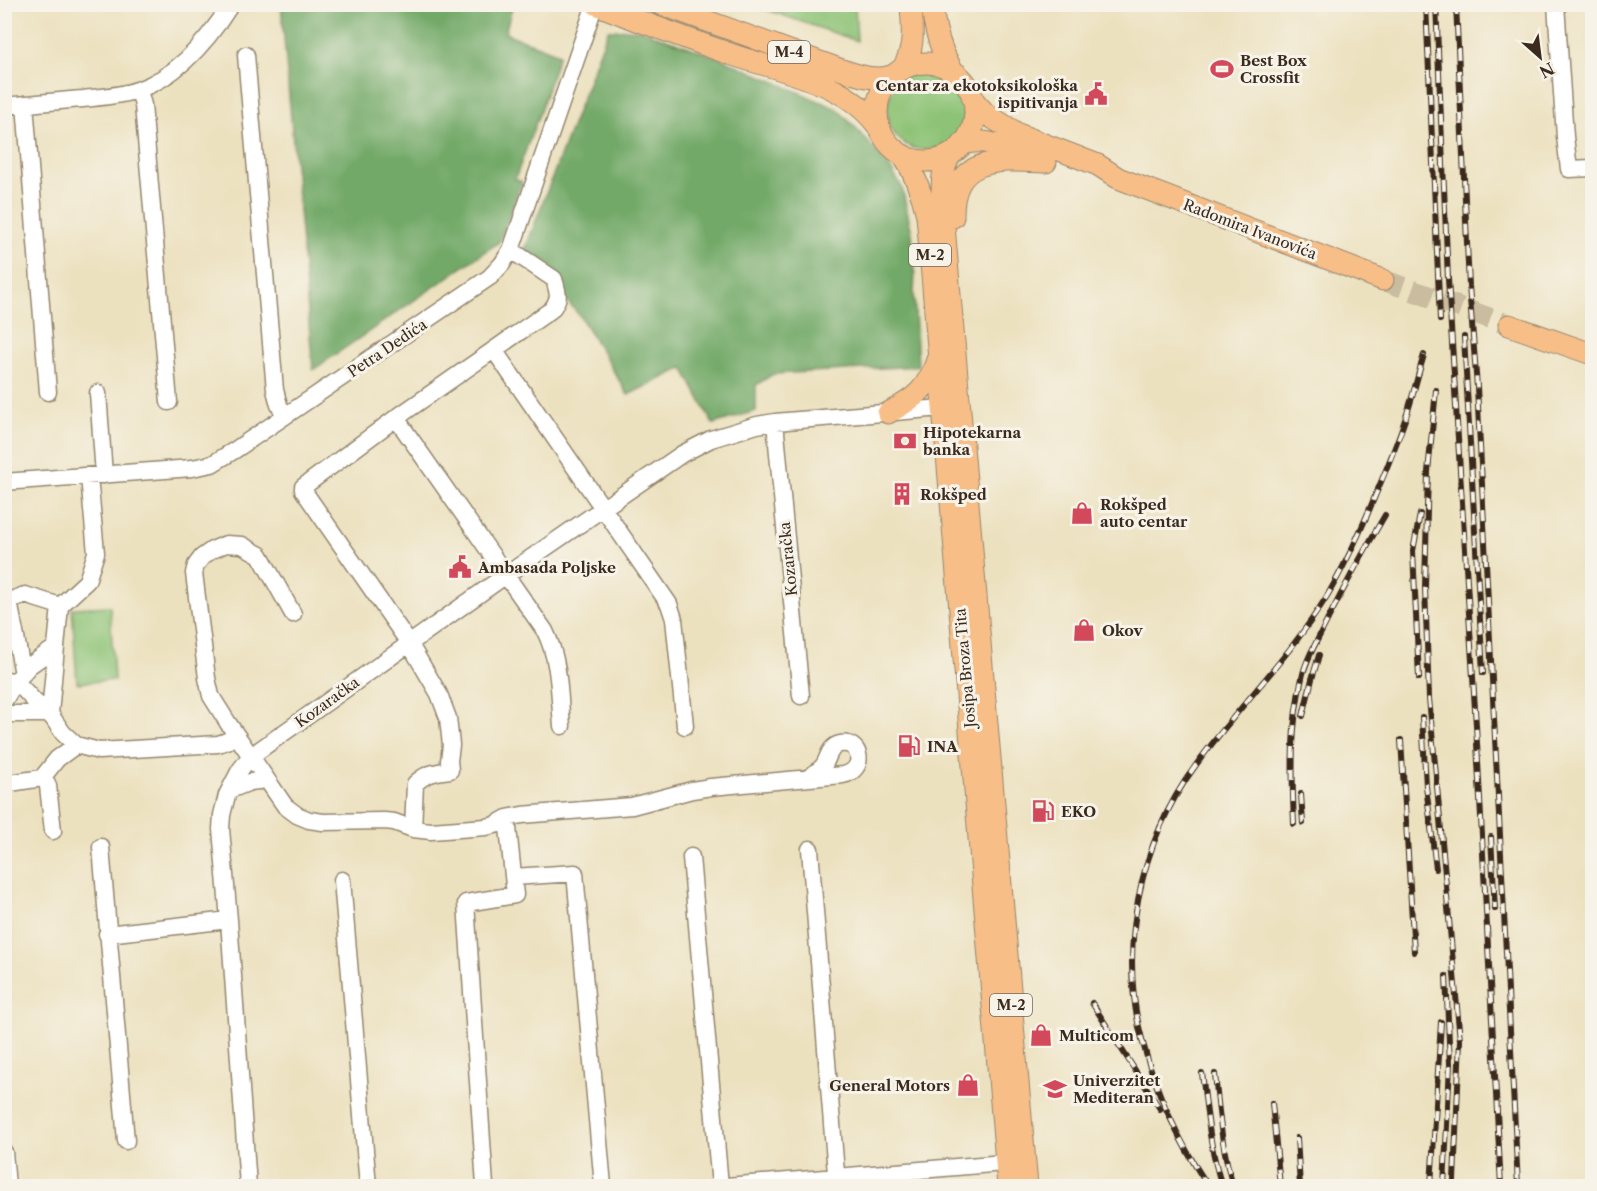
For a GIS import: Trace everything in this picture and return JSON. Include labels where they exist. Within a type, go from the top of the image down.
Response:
[{"type":"main road","name":"M-4","points":[[596,4],[830,88],[864,110],[879,128]]},
{"type":"main road","name":"M-4","points":[[660,4],[845,71],[874,79],[881,79],[897,72]]},
{"type":"main road","points":[[879,128],[878,100],[885,83],[909,58],[913,43],[911,4]]},
{"type":"main road","points":[[932,4],[934,26],[941,48],[953,71]]},
{"type":"main road","points":[[897,72],[911,64],[937,63],[963,79],[974,101],[999,124],[1040,144],[1098,165],[1118,178]]},
{"type":"main road","name":"M-2","points":[[957,149],[972,129],[974,101]]},
{"type":"main road","name":"M-2","points":[[879,128],[884,139],[903,155]]},
{"type":"main road","points":[[903,155],[915,160],[940,159],[972,141],[990,143],[1091,175],[1118,178]]},
{"type":"main road","name":"Josipa Broza Tita","points":[[957,149],[945,164],[942,173],[951,407],[1015,1162],[1008,1186]]},
{"type":"main road","name":"Josipa Broza Tita","points":[[903,155],[919,187],[927,215],[939,354],[951,407]]},
{"type":"main road","points":[[947,264],[953,242],[954,197],[966,175],[984,164],[1009,161],[1046,162]]},
{"type":"main road","name":"Radomira Ivanovića","points":[[1118,178],[1383,280]]},
{"type":"main road","points":[[1509,325],[1593,354]]},
{"type":"main road","points":[[888,412],[921,391],[930,378],[939,354]]},
{"type":"main road","name":"Josipa Broza Tita","points":[[1015,1162],[1027,1186]]},
{"type":"street","points":[[4,106],[108,96],[139,90],[160,80],[178,66],[211,33],[231,4]]},
{"type":"street","name":"Petra Dedića","points":[[4,482],[192,468],[212,464],[473,290],[497,270],[511,250],[596,4]]},
{"type":"street","points":[[1556,4],[1569,169],[1593,168]]},
{"type":"street","points":[[246,55],[275,390],[285,416]]},
{"type":"street","points":[[139,90],[143,105],[169,402]]},
{"type":"street","points":[[25,104],[48,392]]},
{"type":"street","points":[[413,829],[415,784],[420,778],[432,772],[450,770],[448,761],[451,745],[445,706],[409,643],[303,490],[303,486],[551,310],[558,297],[554,279],[511,250]]},
{"type":"street","points":[[494,350],[603,507],[672,612],[685,726]]},
{"type":"street","points":[[50,714],[60,606],[87,580],[96,553],[98,393]]},
{"type":"street","name":"Kozaračka","points":[[248,1186],[221,829],[224,806],[230,790],[243,765],[251,756],[603,507],[682,454],[711,439],[775,422],[951,407]]},
{"type":"street","points":[[396,418],[545,631],[552,646],[556,664],[562,726]]},
{"type":"street","name":"Kozaračka","points":[[775,422],[801,696]]},
{"type":"street","points":[[293,614],[260,555],[242,545],[226,544],[212,550],[196,565],[194,573],[208,688],[215,705],[285,806],[309,820],[323,822],[384,821],[431,831],[486,827],[522,814],[632,806],[692,790],[808,778]]},
{"type":"street","points":[[4,701],[14,678],[9,600],[25,596],[60,606]]},
{"type":"street","points":[[14,678],[56,647]]},
{"type":"street","points":[[14,678],[35,702],[50,714],[63,733],[76,745],[99,751],[218,744],[236,735]]},
{"type":"street","points":[[4,714],[50,714]]},
{"type":"street","points":[[4,784],[42,778],[57,759],[76,745]]},
{"type":"street","points":[[42,778],[48,786],[53,831]]},
{"type":"street","points":[[230,790],[250,782],[266,780]]},
{"type":"street","points":[[485,1186],[466,903],[514,895],[507,818]]},
{"type":"street","points":[[100,847],[126,1141]]},
{"type":"street","points":[[810,849],[837,1182]]},
{"type":"street","points":[[691,857],[720,1186]]},
{"type":"street","points":[[513,877],[575,873],[603,1186]]},
{"type":"street","points":[[342,880],[368,1186]]},
{"type":"street","points":[[107,934],[229,920]]},
{"type":"street","points":[[4,1152],[7,1186]]},
{"type":"street","points":[[727,1186],[837,1182],[909,1170],[1015,1162]]},
{"type":"street","points":[[868,1186],[892,1182],[901,1178],[909,1170]]},
{"type":"green space","points":[[281,5],[513,5],[505,33],[559,54],[515,179],[522,182],[499,242],[313,370]]},
{"type":"green space","points":[[753,5],[855,5],[857,41]]},
{"type":"green space","points":[[639,29],[725,60],[837,109],[890,168],[902,187],[912,233],[918,366],[773,374],[756,385],[756,411],[713,424],[683,368],[628,395],[580,316],[524,252],[608,30]]},
{"type":"green space","points":[[926,72],[941,75],[954,83],[962,96],[965,111],[962,126],[954,139],[941,147],[926,150],[911,147],[898,139],[890,126],[887,111],[890,96],[898,83],[911,75]]},
{"type":"green space","points":[[110,606],[114,680],[77,683],[72,608]]},
{"type":"tunnel","points":[[1383,280],[1509,325]]},
{"type":"railway","points":[[1426,4],[1440,320]]},
{"type":"railway","points":[[1436,4],[1448,279],[1476,725],[1501,1186]]},
{"type":"railway","points":[[1456,4],[1518,1186]]},
{"type":"railway","points":[[1464,337],[1483,673]]},
{"type":"railway","points":[[1208,1186],[1188,1153],[1162,1099],[1148,1062],[1135,1008],[1132,971],[1133,934],[1138,898],[1147,862],[1176,795],[1196,765],[1297,640],[1338,576],[1396,445],[1424,355]]},
{"type":"railway","points":[[1436,390],[1428,472],[1425,587],[1429,698],[1460,1040],[1454,1180]]},
{"type":"railway","points":[[1419,678],[1413,551],[1420,514]]},
{"type":"railway","points":[[1294,824],[1292,769],[1295,715],[1306,663],[1385,515]]},
{"type":"railway","points":[[1303,716],[1319,655]]},
{"type":"railway","points":[[1422,717],[1426,786],[1436,869]]},
{"type":"railway","points":[[1401,740],[1414,952]]},
{"type":"railway","points":[[1301,794],[1303,823]]},
{"type":"railway","points":[[1491,837],[1495,909]]},
{"type":"railway","points":[[1444,1186],[1450,1064],[1446,976]]},
{"type":"railway","points":[[1092,1003],[1160,1109]]},
{"type":"railway","points":[[1431,1186],[1441,1022]]},
{"type":"railway","points":[[1202,1073],[1207,1116],[1222,1186]]},
{"type":"railway","points":[[1215,1074],[1224,1145],[1233,1186]]},
{"type":"railway","points":[[1272,1103],[1280,1186]]},
{"type":"railway","points":[[1297,1138],[1300,1186]]},
{"type":"place","name":"Best Box Crossfit","points":[[1222,69]]},
{"type":"place","name":"Centar za ekotoksikološka ispitivanja","points":[[1096,94]]},
{"type":"place","name":"Hipotekarna banka","points":[[905,441]]},
{"type":"place","name":"Rokšped","points":[[902,494]]},
{"type":"place","name":"Rokšped auto centar","points":[[1082,513]]},
{"type":"place","name":"Ambasada Poljske","points":[[460,567]]},
{"type":"place","name":"Okov","points":[[1084,630]]},
{"type":"place","name":"INA","points":[[909,746]]},
{"type":"place","name":"EKO","points":[[1043,811]]},
{"type":"place","name":"Multicom","points":[[1041,1035]]},
{"type":"place","name":"General Motors","points":[[968,1085]]},
{"type":"place","name":"Univerzitet Mediteran","points":[[1055,1089]]}]
